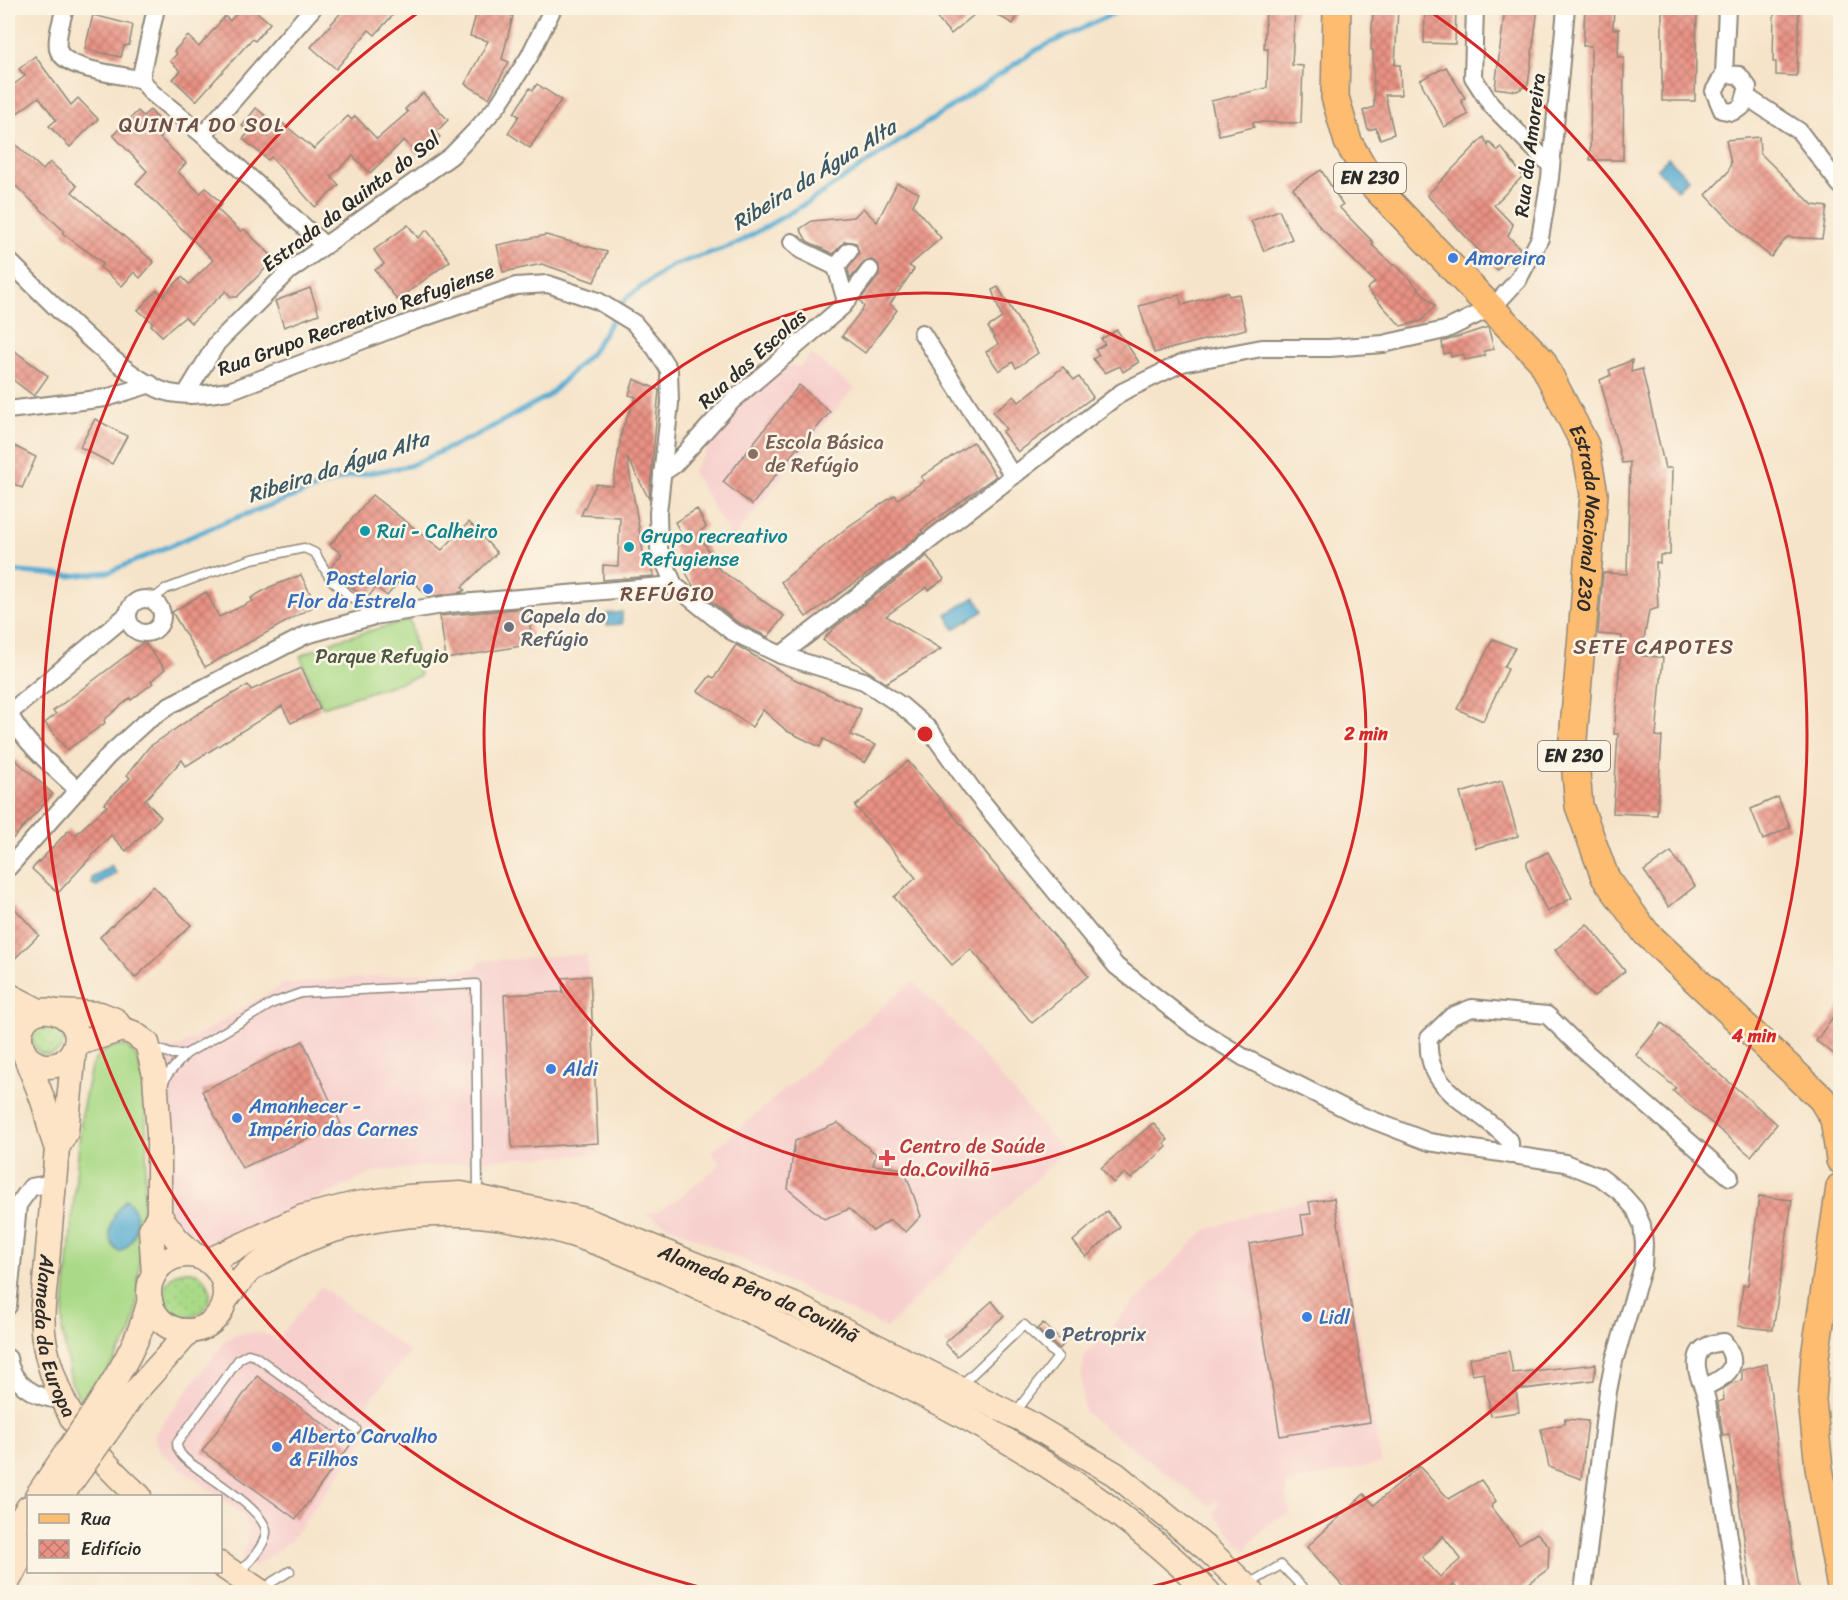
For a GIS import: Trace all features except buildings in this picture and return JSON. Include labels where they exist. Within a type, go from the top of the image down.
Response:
[{"type":"main road","name":"Estrada Nacional 230","points":[[1337,8],[1335,98],[1348,142],[1374,186],[1542,361],[1585,445],[1594,494],[1573,739],[1579,806],[1605,877],[1646,933],[1822,1099],[1834,1119],[1840,1145]]},
{"type":"main road","points":[[8,995],[48,1011],[100,1014],[115,1020],[122,1029],[133,1033],[147,1043],[158,1096],[159,1215],[151,1229],[154,1275]]},
{"type":"main road","points":[[48,1011],[24,1023],[18,1042],[39,1065],[56,1066],[64,1062],[75,1047],[122,1029]]},
{"type":"main road","name":"Alameda da Europa","points":[[48,1011],[64,1015],[74,1028],[75,1047],[66,1132],[57,1148],[43,1302],[44,1338],[61,1400],[100,1460],[137,1495]]},
{"type":"main road","name":"Alameda da Europa","points":[[18,1042],[57,1148]]},
{"type":"main road","points":[[1840,1187],[1815,1357],[1812,1400],[1819,1468],[1840,1582]]},
{"type":"main road","name":"Alameda Pêro da Covilhã","points":[[39,1495],[73,1462],[99,1425],[143,1328],[154,1275],[170,1259],[201,1258],[303,1217],[356,1204],[408,1197],[461,1194],[586,1220],[769,1294],[960,1386],[1115,1474],[1207,1549],[1249,1590]]},
{"type":"main road","points":[[159,1215],[176,1238],[222,1278],[225,1300]]},
{"type":"main road","name":"Alameda Pêro da Covilhã","points":[[99,1425],[134,1393],[189,1331],[206,1327],[214,1320],[225,1300],[251,1269],[288,1248],[340,1228],[387,1218],[479,1215],[582,1236],[656,1266],[788,1329],[1032,1456],[1087,1489],[1144,1533],[1208,1593]]},
{"type":"main road","points":[[150,1300],[153,1311],[161,1321],[171,1328],[189,1331]]},
{"type":"main road","name":"Alameda Pêro da Covilhã","points":[[62,1495],[73,1462]]},
{"type":"main road","points":[[8,1539],[27,1510]]},
{"type":"main road","points":[[8,1581],[27,1546]]},
{"type":"main road","points":[[228,1576],[262,1593]]},
{"type":"street","points":[[64,8],[58,46],[62,58],[74,65],[142,80]]},
{"type":"street","points":[[156,8],[142,80],[151,92],[203,135],[323,244]]},
{"type":"street","points":[[203,135],[313,8]]},
{"type":"street","name":"Estrada da Quinta do Sol","points":[[186,394],[217,343],[288,271],[323,244],[451,156],[476,130],[498,105],[529,57],[553,8]]},
{"type":"street","points":[[1475,8],[1473,77],[1491,105],[1551,166]]},
{"type":"street","name":"Rua da Amoreira","points":[[1492,307],[1518,280],[1540,238],[1551,166],[1566,8]]},
{"type":"street","points":[[1724,74],[1739,75],[1748,87],[1747,97],[1742,107],[1732,112],[1722,110],[1714,92],[1724,74],[1727,8]]},
{"type":"street","points":[[1747,97],[1799,131],[1840,184]]},
{"type":"street","points":[[792,242],[801,250],[836,267],[846,302]]},
{"type":"street","points":[[836,267],[849,251]]},
{"type":"street","name":"Rua Grupo Recreativo Refugiense","points":[[8,260],[96,344],[140,379],[169,393],[229,391],[431,314],[516,285],[548,284],[606,306],[627,319],[656,348],[669,370],[670,404],[658,513],[659,549],[674,585],[731,631],[781,655],[864,681],[902,706],[930,730],[972,789],[1116,966],[1193,1026],[1243,1057],[1352,1112],[1429,1142],[1565,1163],[1600,1178],[1628,1200],[1635,1209],[1642,1226],[1643,1266],[1616,1351],[1608,1391],[1583,1593]]},
{"type":"street","name":"Rua das Escolas","points":[[662,473],[674,465],[731,402],[846,302],[870,270]]},
{"type":"street","points":[[781,655],[1122,392],[1182,363],[1262,348],[1329,348],[1383,344],[1445,330],[1492,307]]},
{"type":"street","points":[[922,333],[1013,476]]},
{"type":"street","points":[[8,410],[106,398],[151,384]]},
{"type":"street","points":[[8,868],[77,789],[143,724],[170,705],[306,635],[374,616],[449,604],[674,585]]},
{"type":"street","points":[[77,789],[16,728],[8,713],[127,615],[136,601],[152,600],[160,608],[162,619],[151,632],[134,630],[127,615]]},
{"type":"street","points":[[1510,1155],[1510,1142],[1502,1132],[1449,1092],[1432,1072],[1427,1056],[1429,1038],[1452,1016],[1472,1008],[1546,1015],[1730,1177]]},
{"type":"street","points":[[8,1306],[18,1205],[31,1187],[54,1183]]},
{"type":"street","points":[[8,1358],[10,1371],[26,1389],[38,1396],[61,1400]]},
{"type":"street","points":[[1705,1387],[1730,1532],[1737,1593]]},
{"type":"lane","points":[[152,600],[166,590],[198,577],[252,559],[304,548],[315,554],[331,580],[374,616]]},
{"type":"lane","points":[[158,1096],[168,1074],[186,1054],[273,1003],[301,993],[476,984],[478,1197]]},
{"type":"lane","points":[[147,1043],[159,1051],[186,1054]]},
{"type":"lane","points":[[960,1386],[1024,1325],[1058,1357],[1014,1415]]},
{"type":"lane","points":[[228,1576],[260,1547],[265,1536],[264,1524],[253,1510],[184,1458],[177,1443],[239,1359],[249,1354],[255,1356],[356,1429]]},
{"type":"lane","points":[[1249,1590],[1281,1565],[1307,1593]]},
{"type":"lane","points":[[262,1593],[272,1582],[290,1571]]},
{"type":"shaded area","name":"Escola Básica de Refúgio","points":[[811,354],[854,388],[732,539],[692,471],[745,399],[783,364],[800,367]]},
{"type":"shaded area","points":[[587,954],[600,1154],[498,1159],[374,1172],[218,1247],[199,1246],[170,1221],[159,1049],[179,1047],[283,984],[477,968],[479,961]]},
{"type":"shaded area","name":"Centro de Saúde da Covilhã","points":[[913,981],[962,1032],[1064,1151],[886,1328],[645,1214],[656,1212],[671,1204],[721,1164],[711,1152]]},
{"type":"shaded area","points":[[1336,1193],[1381,1463],[1286,1484],[1290,1514],[1274,1519],[1250,1543],[1246,1552],[1214,1514],[1218,1504],[1216,1499],[1210,1506],[1084,1412],[1081,1377],[1085,1354],[1204,1231],[1245,1216]]},
{"type":"shaded area","points":[[321,1286],[410,1352],[366,1405],[382,1416],[290,1541],[254,1567],[241,1558],[249,1532],[242,1514],[222,1499],[222,1495],[217,1495],[163,1455],[155,1441],[156,1432],[224,1342],[238,1334],[254,1332],[269,1335],[277,1340]]},
{"type":"green space","name":"Parque Refugio","points":[[410,620],[420,676],[322,707],[300,656],[337,640]]},
{"type":"green space","points":[[48,1023],[59,1028],[64,1039],[59,1050],[48,1055],[37,1050],[32,1039],[37,1028]]},
{"type":"green space","points":[[126,1046],[137,1058],[144,1081],[147,1144],[136,1314],[130,1336],[84,1406],[71,1382],[62,1330],[82,1111],[91,1067],[98,1055],[111,1047]]},
{"type":"green space","points":[[187,1271],[203,1278],[210,1294],[203,1310],[187,1317],[171,1310],[164,1294],[171,1278]]},
{"type":"water","points":[[1668,158],[1688,179],[1677,190],[1657,169]]},
{"type":"water","points":[[975,597],[984,611],[954,629],[946,614]]},
{"type":"water","points":[[622,612],[622,624],[607,625],[606,614]]},
{"type":"water","points":[[111,865],[116,873],[97,886],[92,884],[92,878]]},
{"type":"water","points":[[126,1199],[135,1212],[136,1227],[130,1242],[119,1252],[114,1246],[110,1232],[113,1218]]},
{"type":"waterway","name":"Ribeira da Água Alta","points":[[8,571],[71,576],[109,572],[225,522],[346,477],[409,466],[477,435],[548,396],[592,352],[626,298],[671,266],[736,244],[810,201],[1036,50],[1125,8]]},
{"type":"place","name":"Amoreira","points":[[1453,258]]},
{"type":"place","name":"Escola Básica de Refúgio","points":[[753,454]]},
{"type":"place","name":"Rui - Calheiro","points":[[365,531]]},
{"type":"place","name":"Grupo recreativo Refugiense","points":[[629,547]]},
{"type":"place","name":"Pastelaria Flor da Estrela","points":[[428,589]]},
{"type":"place","name":"Capela do Refúgio","points":[[509,627]]},
{"type":"place","name":"Aldi","points":[[551,1069]]},
{"type":"place","name":"Amanhecer - Império das Carnes","points":[[237,1118]]},
{"type":"place","name":"Centro de Saúde da Covilhã","points":[[887,1158]]},
{"type":"place","name":"Lidl","points":[[1307,1317]]},
{"type":"place","name":"Petroprix","points":[[1050,1334]]},
{"type":"place","name":"Alberto Carvalho & Filhos","points":[[277,1447]]},
{"type":"district","name":"QUINTA DO SOL","points":[[202,125]]},
{"type":"district","name":"REFÚGIO","points":[[668,594]]},
{"type":"district","name":"SETE CAPOTES","points":[[1654,647]]}]
